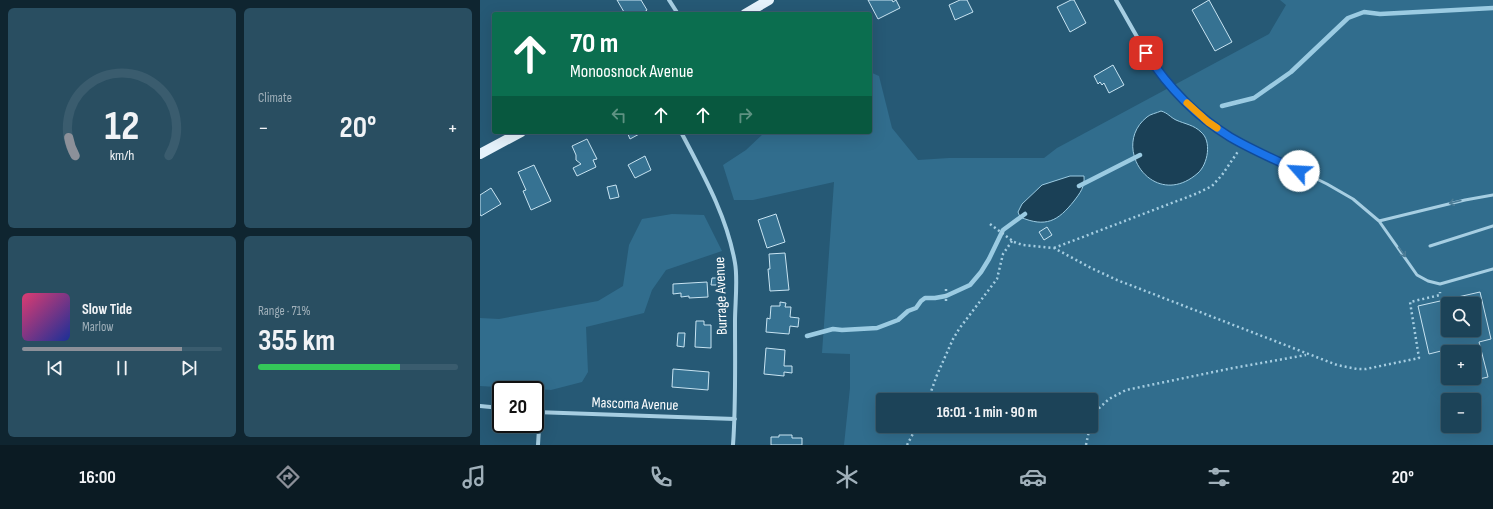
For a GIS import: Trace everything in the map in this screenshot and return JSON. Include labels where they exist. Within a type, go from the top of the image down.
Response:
[{"type":"main road","points":[[749,12],[770,0]]},
{"type":"main road","points":[[480,154],[517,134]]},
{"type":"street","points":[[669,0],[677,12]]},
{"type":"street","points":[[1116,0],[1146,53],[1169,85]]},
{"type":"street","name":"Burrage Avenue","points":[[682,134],[718,206],[728,234],[735,265],[735,419],[733,445]]},
{"type":"street","points":[[480,406],[492,407]]},
{"type":"street","name":"Mascoma Avenue","points":[[544,412],[735,419]]},
{"type":"street","points":[[538,433],[538,445]]},
{"type":"lane","points":[[1169,85],[1208,122],[1231,138],[1327,184],[1353,199],[1379,221],[1417,274],[1428,281],[1440,284],[1493,269]]},
{"type":"lane","points":[[1379,221],[1465,200],[1493,195]]},
{"type":"lane","points":[[1430,246],[1493,226]]},
{"type":"path","points":[[1054,248],[1198,193],[1212,186],[1222,175],[1243,143]]},
{"type":"path","points":[[990,224],[1012,241],[1023,245],[1054,248],[1117,280],[1162,296],[1308,355],[1337,365],[1358,369],[1366,369],[1419,358],[1410,302],[1440,295],[1440,284]]},
{"type":"path","points":[[931,393],[953,339],[997,279],[1003,254],[1012,241]]},
{"type":"path","points":[[946,289],[946,302]]},
{"type":"path","points":[[1098,409],[1109,399],[1126,390],[1225,369],[1308,355]]},
{"type":"path","points":[[907,445],[913,433]]},
{"type":"path","points":[[1086,445],[1089,433]]},
{"type":"shaded area","points":[[1280,0],[1493,0],[1493,445],[844,445],[850,388],[850,354],[822,353],[834,182],[753,200],[734,200],[723,165],[746,150],[763,134],[872,134],[872,73],[879,76],[892,128],[918,160],[949,158],[1044,158],[1057,148],[1269,34],[1286,5]]},
{"type":"shaded area","points":[[1161,111],[1176,120],[1195,128],[1201,132],[1207,141],[1208,147],[1204,164],[1198,173],[1182,183],[1166,185],[1153,180],[1142,171],[1135,158],[1133,144],[1136,130],[1148,116]]},
{"type":"shaded area","points":[[1070,176],[1084,176],[1082,190],[1068,208],[1057,218],[1051,221],[1037,222],[1020,217],[1018,212],[1022,204],[1042,185]]},
{"type":"shaded area","points":[[672,214],[704,215],[722,251],[666,270],[652,290],[644,313],[586,327],[588,372],[582,382],[551,390],[544,390],[544,381],[492,381],[492,387],[480,386],[480,318],[499,319],[598,301],[623,286],[629,245],[642,219]]},
{"type":"building","points":[[617,0],[641,0],[647,10],[644,12],[624,12]]},
{"type":"building","points":[[868,0],[892,0],[893,2],[896,0],[900,8],[878,19]]},
{"type":"building","points":[[960,0],[967,0],[973,12],[955,20],[949,5]]},
{"type":"building","points":[[1074,0],[1086,23],[1070,32],[1057,7]]},
{"type":"building","points":[[1209,0],[1232,42],[1215,51],[1192,10]]},
{"type":"building","points":[[1113,65],[1124,85],[1109,93],[1104,83],[1102,85],[1100,82],[1098,84],[1094,76]]},
{"type":"building","points":[[628,134],[639,134],[630,139]]},
{"type":"building","points":[[587,139],[597,159],[593,160],[596,167],[577,176],[573,168],[581,164],[576,160],[576,155],[572,146]]},
{"type":"building","points":[[645,156],[651,170],[635,178],[628,165]]},
{"type":"building","points":[[534,165],[551,201],[531,210],[523,191],[526,190],[518,172]]},
{"type":"building","points":[[616,185],[619,197],[610,199],[607,187]]},
{"type":"building","points":[[491,188],[501,204],[481,216],[480,195]]},
{"type":"building","points":[[776,214],[785,242],[767,248],[758,220]]},
{"type":"building","points":[[1047,227],[1052,235],[1044,240],[1039,232]]},
{"type":"building","points":[[785,253],[789,290],[770,291],[768,269],[770,269],[769,254]]},
{"type":"building","points":[[712,278],[723,278],[723,285],[711,285]]},
{"type":"building","points":[[707,282],[708,297],[689,298],[689,296],[681,297],[681,293],[673,294],[673,284]]},
{"type":"building","points":[[1480,292],[1491,339],[1479,342],[1480,345],[1441,345],[1441,351],[1429,354],[1418,306],[1441,301],[1441,337],[1481,337],[1481,297],[1458,297]]},
{"type":"building","points":[[780,302],[786,303],[785,307],[791,307],[790,317],[799,318],[798,327],[790,326],[789,334],[766,332],[767,318],[770,319],[771,306],[780,306]]},
{"type":"building","points":[[696,321],[704,321],[704,325],[711,325],[711,348],[695,347]]},
{"type":"building","points":[[678,333],[685,333],[684,347],[677,346]]},
{"type":"building","points":[[766,348],[785,350],[784,366],[792,366],[792,373],[784,372],[784,376],[764,374]]},
{"type":"building","points":[[1481,350],[1488,377],[1481,379]]},
{"type":"building","points":[[673,369],[709,372],[708,390],[672,387]]},
{"type":"building","points":[[779,435],[792,435],[792,438],[802,438],[802,445],[771,445],[771,437],[779,437]]},
{"type":"waterway","points":[[1222,106],[1254,98],[1291,72],[1348,18],[1364,12],[1380,14],[1493,8]]},
{"type":"waterway","points":[[1079,186],[1140,155]]},
{"type":"waterway","points":[[807,336],[833,329],[842,330],[877,328],[898,320],[908,311],[916,308],[925,298],[946,296],[970,285],[981,272],[989,259],[1003,230],[1025,214]]},
{"type":"slow traffic","points":[[1187,103],[1217,128]]},
{"type":"route","points":[[1146,53],[1169,85],[1208,122],[1231,138],[1299,171]]}]
